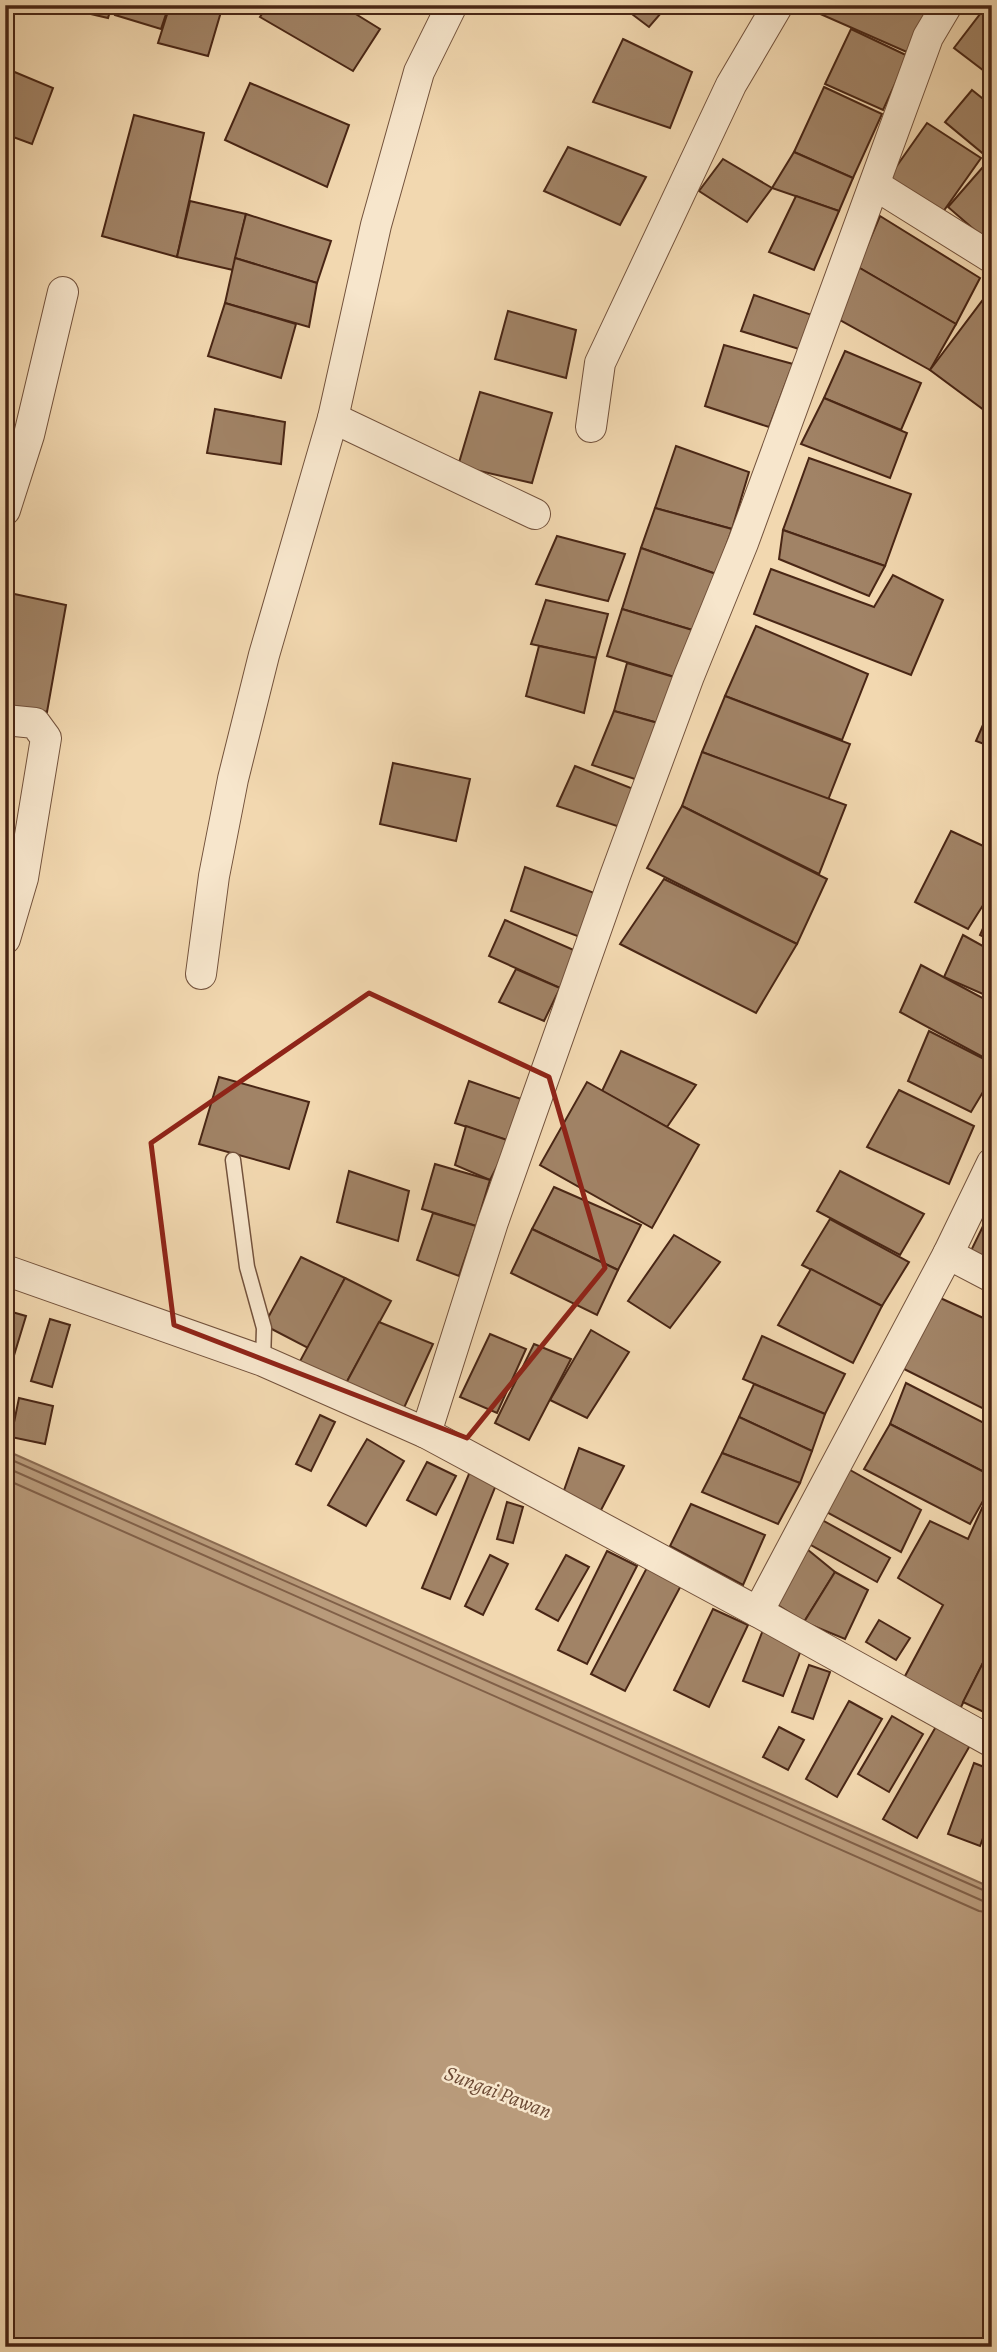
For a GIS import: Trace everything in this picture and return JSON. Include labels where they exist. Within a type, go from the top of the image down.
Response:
[{"type":"street","points":[[201,974],[214,876],[233,779],[264,655],[333,418],[376,225],[419,72],[452,5]]},
{"type":"street","points":[[591,427],[600,363],[731,85],[778,5]]},
{"type":"street","points":[[426,1433],[494,1222],[689,676],[743,543],[928,37],[947,5]]},
{"type":"street","points":[[875,185],[992,258]]},
{"type":"street","points":[[5,510],[29,435],[63,292]]},
{"type":"street","points":[[333,418],[535,514]]},
{"type":"street","points":[[5,719],[36,723],[46,738],[23,878],[5,939]]},
{"type":"street","points":[[758,1612],[948,1254],[992,1163]]},
{"type":"street","points":[[948,1254],[992,1277]]},
{"type":"street","points":[[5,1270],[263,1361],[426,1433],[992,1742]]},
{"type":"lane","points":[[233,1160],[247,1267],[264,1328],[263,1361]]},
{"type":"highlighted area","points":[[369,993],[549,1077],[605,1268],[467,1438],[174,1325],[151,1143]]},
{"type":"water","name":"Sungai Pawan","points":[[5,1450],[992,1888],[992,2347],[5,2347]]},
{"type":"building","points":[[66,5],[112,5],[108,18],[65,8]]},
{"type":"building","points":[[118,5],[169,5],[161,29],[115,15]]},
{"type":"building","points":[[170,5],[223,5],[208,56],[158,43]]},
{"type":"building","points":[[268,5],[341,5],[380,29],[353,71],[260,17]]},
{"type":"building","points":[[620,5],[668,5],[649,27]]},
{"type":"building","points":[[822,5],[921,5],[933,11],[909,53],[818,13]]},
{"type":"building","points":[[984,9],[992,15],[992,77],[954,48]]},
{"type":"building","points":[[851,29],[908,56],[883,110],[825,84]]},
{"type":"building","points":[[623,39],[692,72],[670,128],[593,102]]},
{"type":"building","points":[[5,68],[53,88],[32,144],[5,134]]},
{"type":"building","points":[[250,83],[349,125],[327,187],[225,140]]},
{"type":"building","points":[[824,87],[882,114],[853,178],[794,152]]},
{"type":"building","points":[[972,90],[992,106],[992,161],[945,122]]},
{"type":"building","points":[[134,115],[204,133],[177,257],[102,236]]},
{"type":"building","points":[[927,123],[981,158],[938,219],[882,187]]},
{"type":"building","points":[[568,147],[646,177],[620,225],[544,191]]},
{"type":"building","points":[[794,152],[853,178],[839,211],[772,188]]},
{"type":"building","points":[[723,159],[772,188],[747,222],[699,191]]},
{"type":"building","points":[[989,160],[992,162],[992,245],[948,207]]},
{"type":"building","points":[[796,196],[839,211],[814,270],[769,252]]},
{"type":"building","points":[[190,201],[246,214],[233,270],[177,257]]},
{"type":"building","points":[[246,214],[331,241],[317,283],[235,258]]},
{"type":"building","points":[[880,216],[980,278],[956,324],[858,267]]},
{"type":"building","points":[[235,258],[317,283],[309,327],[225,303]]},
{"type":"building","points":[[858,267],[956,324],[930,370],[831,315]]},
{"type":"building","points":[[754,295],[812,315],[799,349],[741,331]]},
{"type":"building","points":[[982,301],[992,309],[992,416],[930,370]]},
{"type":"building","points":[[225,303],[296,324],[281,378],[208,356]]},
{"type":"building","points":[[508,311],[576,330],[566,378],[495,359]]},
{"type":"building","points":[[724,345],[793,364],[769,427],[705,406]]},
{"type":"building","points":[[845,351],[921,383],[901,430],[824,398]]},
{"type":"building","points":[[480,392],[552,413],[532,483],[458,466]]},
{"type":"building","points":[[824,398],[907,433],[890,478],[801,444]]},
{"type":"building","points":[[215,409],[285,422],[281,464],[207,453]]},
{"type":"building","points":[[676,446],[749,472],[732,529],[655,508]]},
{"type":"building","points":[[809,458],[911,494],[885,566],[783,530]]},
{"type":"building","points":[[655,508],[732,529],[716,574],[641,548]]},
{"type":"building","points":[[783,530],[885,566],[869,596],[779,559]]},
{"type":"building","points":[[557,536],[625,554],[608,601],[536,584]]},
{"type":"building","points":[[641,548],[716,574],[699,632],[622,609]]},
{"type":"building","points":[[771,569],[874,607],[893,575],[943,600],[911,675],[754,614]]},
{"type":"building","points":[[5,592],[66,605],[47,712],[5,704]]},
{"type":"building","points":[[546,600],[608,614],[596,658],[531,644]]},
{"type":"building","points":[[622,609],[699,632],[684,680],[607,656]]},
{"type":"building","points":[[756,626],[868,674],[842,740],[725,696]]},
{"type":"building","points":[[539,646],[596,658],[584,713],[526,696]]},
{"type":"building","points":[[627,663],[684,680],[669,726],[614,711]]},
{"type":"building","points":[[725,696],[850,744],[828,800],[702,752]]},
{"type":"building","points":[[992,704],[992,747],[976,741]]},
{"type":"building","points":[[614,711],[669,726],[644,782],[592,765]]},
{"type":"building","points":[[702,752],[846,805],[819,874],[682,806]]},
{"type":"building","points":[[393,763],[470,779],[456,841],[380,824]]},
{"type":"building","points":[[575,766],[636,790],[620,827],[557,806]]},
{"type":"building","points":[[682,806],[827,879],[797,944],[647,868]]},
{"type":"building","points":[[951,831],[992,850],[992,891],[968,929],[915,902]]},
{"type":"building","points":[[525,867],[597,894],[580,937],[511,911]]},
{"type":"building","points":[[664,879],[797,944],[756,1013],[620,944]]},
{"type":"building","points":[[992,908],[992,941],[980,935]]},
{"type":"building","points":[[505,920],[576,951],[560,988],[489,956]]},
{"type":"building","points":[[963,935],[992,951],[992,998],[944,977]]},
{"type":"building","points":[[921,965],[992,1003],[992,1062],[900,1012]]},
{"type":"building","points":[[516,969],[560,988],[544,1021],[499,1002]]},
{"type":"building","points":[[929,1031],[992,1063],[992,1077],[971,1112],[908,1081]]},
{"type":"building","points":[[621,1051],[696,1085],[667,1127],[602,1091]]},
{"type":"building","points":[[219,1077],[309,1102],[289,1169],[199,1144]]},
{"type":"building","points":[[469,1081],[521,1099],[510,1141],[455,1123]]},
{"type":"building","points":[[587,1082],[699,1145],[652,1228],[540,1165]]},
{"type":"building","points":[[899,1090],[974,1126],[949,1184],[867,1147]]},
{"type":"building","points":[[466,1126],[510,1141],[490,1180],[455,1165]]},
{"type":"building","points":[[435,1164],[490,1180],[476,1226],[422,1209]]},
{"type":"building","points":[[349,1171],[409,1191],[398,1241],[337,1222]]},
{"type":"building","points":[[840,1171],[924,1214],[900,1255],[817,1211]]},
{"type":"building","points":[[554,1187],[641,1225],[618,1270],[532,1229]]},
{"type":"building","points":[[433,1213],[476,1226],[459,1276],[417,1260]]},
{"type":"building","points":[[830,1219],[909,1262],[882,1306],[802,1265]]},
{"type":"building","points":[[985,1222],[992,1225],[992,1274],[966,1261]]},
{"type":"building","points":[[532,1229],[618,1270],[597,1315],[511,1273]]},
{"type":"building","points":[[674,1235],[720,1262],[670,1328],[628,1301]]},
{"type":"building","points":[[301,1257],[345,1278],[308,1348],[264,1325]]},
{"type":"building","points":[[811,1269],[882,1306],[853,1363],[778,1325]]},
{"type":"building","points":[[345,1278],[391,1301],[344,1387],[299,1363]]},
{"type":"building","points":[[936,1296],[992,1322],[992,1413],[902,1368]]},
{"type":"building","points":[[5,1310],[26,1316],[5,1385]]},
{"type":"building","points":[[50,1319],[70,1325],[52,1387],[31,1381]]},
{"type":"building","points":[[379,1322],[433,1344],[403,1410],[344,1387]]},
{"type":"building","points":[[591,1330],[629,1352],[587,1418],[550,1400]]},
{"type":"building","points":[[490,1334],[526,1349],[497,1413],[460,1397]]},
{"type":"building","points":[[762,1336],[845,1374],[825,1414],[743,1379]]},
{"type":"building","points":[[534,1344],[571,1359],[529,1440],[495,1423]]},
{"type":"building","points":[[906,1383],[992,1427],[992,1476],[890,1424]]},
{"type":"building","points":[[754,1384],[825,1414],[812,1451],[739,1417]]},
{"type":"building","points":[[19,1398],[53,1406],[45,1444],[11,1437]]},
{"type":"building","points":[[320,1415],[335,1422],[311,1471],[296,1464]]},
{"type":"building","points":[[739,1417],[812,1451],[800,1483],[722,1453]]},
{"type":"building","points":[[890,1424],[992,1476],[992,1485],[970,1524],[864,1469]]},
{"type":"building","points":[[367,1439],[404,1461],[366,1526],[328,1505]]},
{"type":"building","points":[[579,1448],[624,1466],[600,1512],[562,1496]]},
{"type":"building","points":[[722,1453],[800,1483],[778,1524],[702,1492]]},
{"type":"building","points":[[427,1462],[456,1476],[436,1515],[407,1500]]},
{"type":"building","points":[[843,1466],[921,1510],[901,1552],[817,1507]]},
{"type":"building","points":[[471,1469],[498,1480],[450,1599],[422,1588]]},
{"type":"building","points":[[992,1486],[992,1645],[959,1711],[904,1678],[943,1605],[898,1578],[930,1521],[968,1539]]},
{"type":"building","points":[[507,1502],[523,1507],[513,1543],[497,1539]]},
{"type":"building","points":[[691,1504],[765,1535],[743,1585],[670,1546]]},
{"type":"building","points":[[815,1516],[890,1558],[877,1582],[802,1540]]},
{"type":"building","points":[[802,1545],[835,1572],[804,1622],[770,1600]]},
{"type":"building","points":[[607,1551],[637,1566],[587,1664],[558,1650]]},
{"type":"building","points":[[490,1555],[508,1564],[483,1615],[465,1606]]},
{"type":"building","points":[[566,1555],[589,1567],[558,1621],[536,1609]]},
{"type":"building","points":[[651,1560],[685,1578],[625,1691],[591,1674]]},
{"type":"building","points":[[835,1572],[868,1590],[845,1639],[804,1622]]},
{"type":"building","points":[[713,1609],[748,1625],[709,1707],[674,1690]]},
{"type":"building","points":[[879,1620],[910,1638],[896,1660],[866,1642]]},
{"type":"building","points":[[763,1630],[803,1645],[783,1696],[743,1681]]},
{"type":"building","points":[[992,1645],[992,1716],[963,1702]]},
{"type":"building","points":[[809,1665],[830,1672],[813,1719],[792,1712]]},
{"type":"building","points":[[849,1701],[882,1719],[837,1797],[806,1779]]},
{"type":"building","points":[[892,1716],[923,1734],[889,1792],[858,1774]]},
{"type":"building","points":[[938,1723],[972,1742],[917,1838],[883,1819]]},
{"type":"building","points":[[779,1727],[804,1740],[788,1770],[763,1757]]},
{"type":"building","points":[[974,1763],[992,1770],[992,1814],[980,1846],[948,1834]]}]
